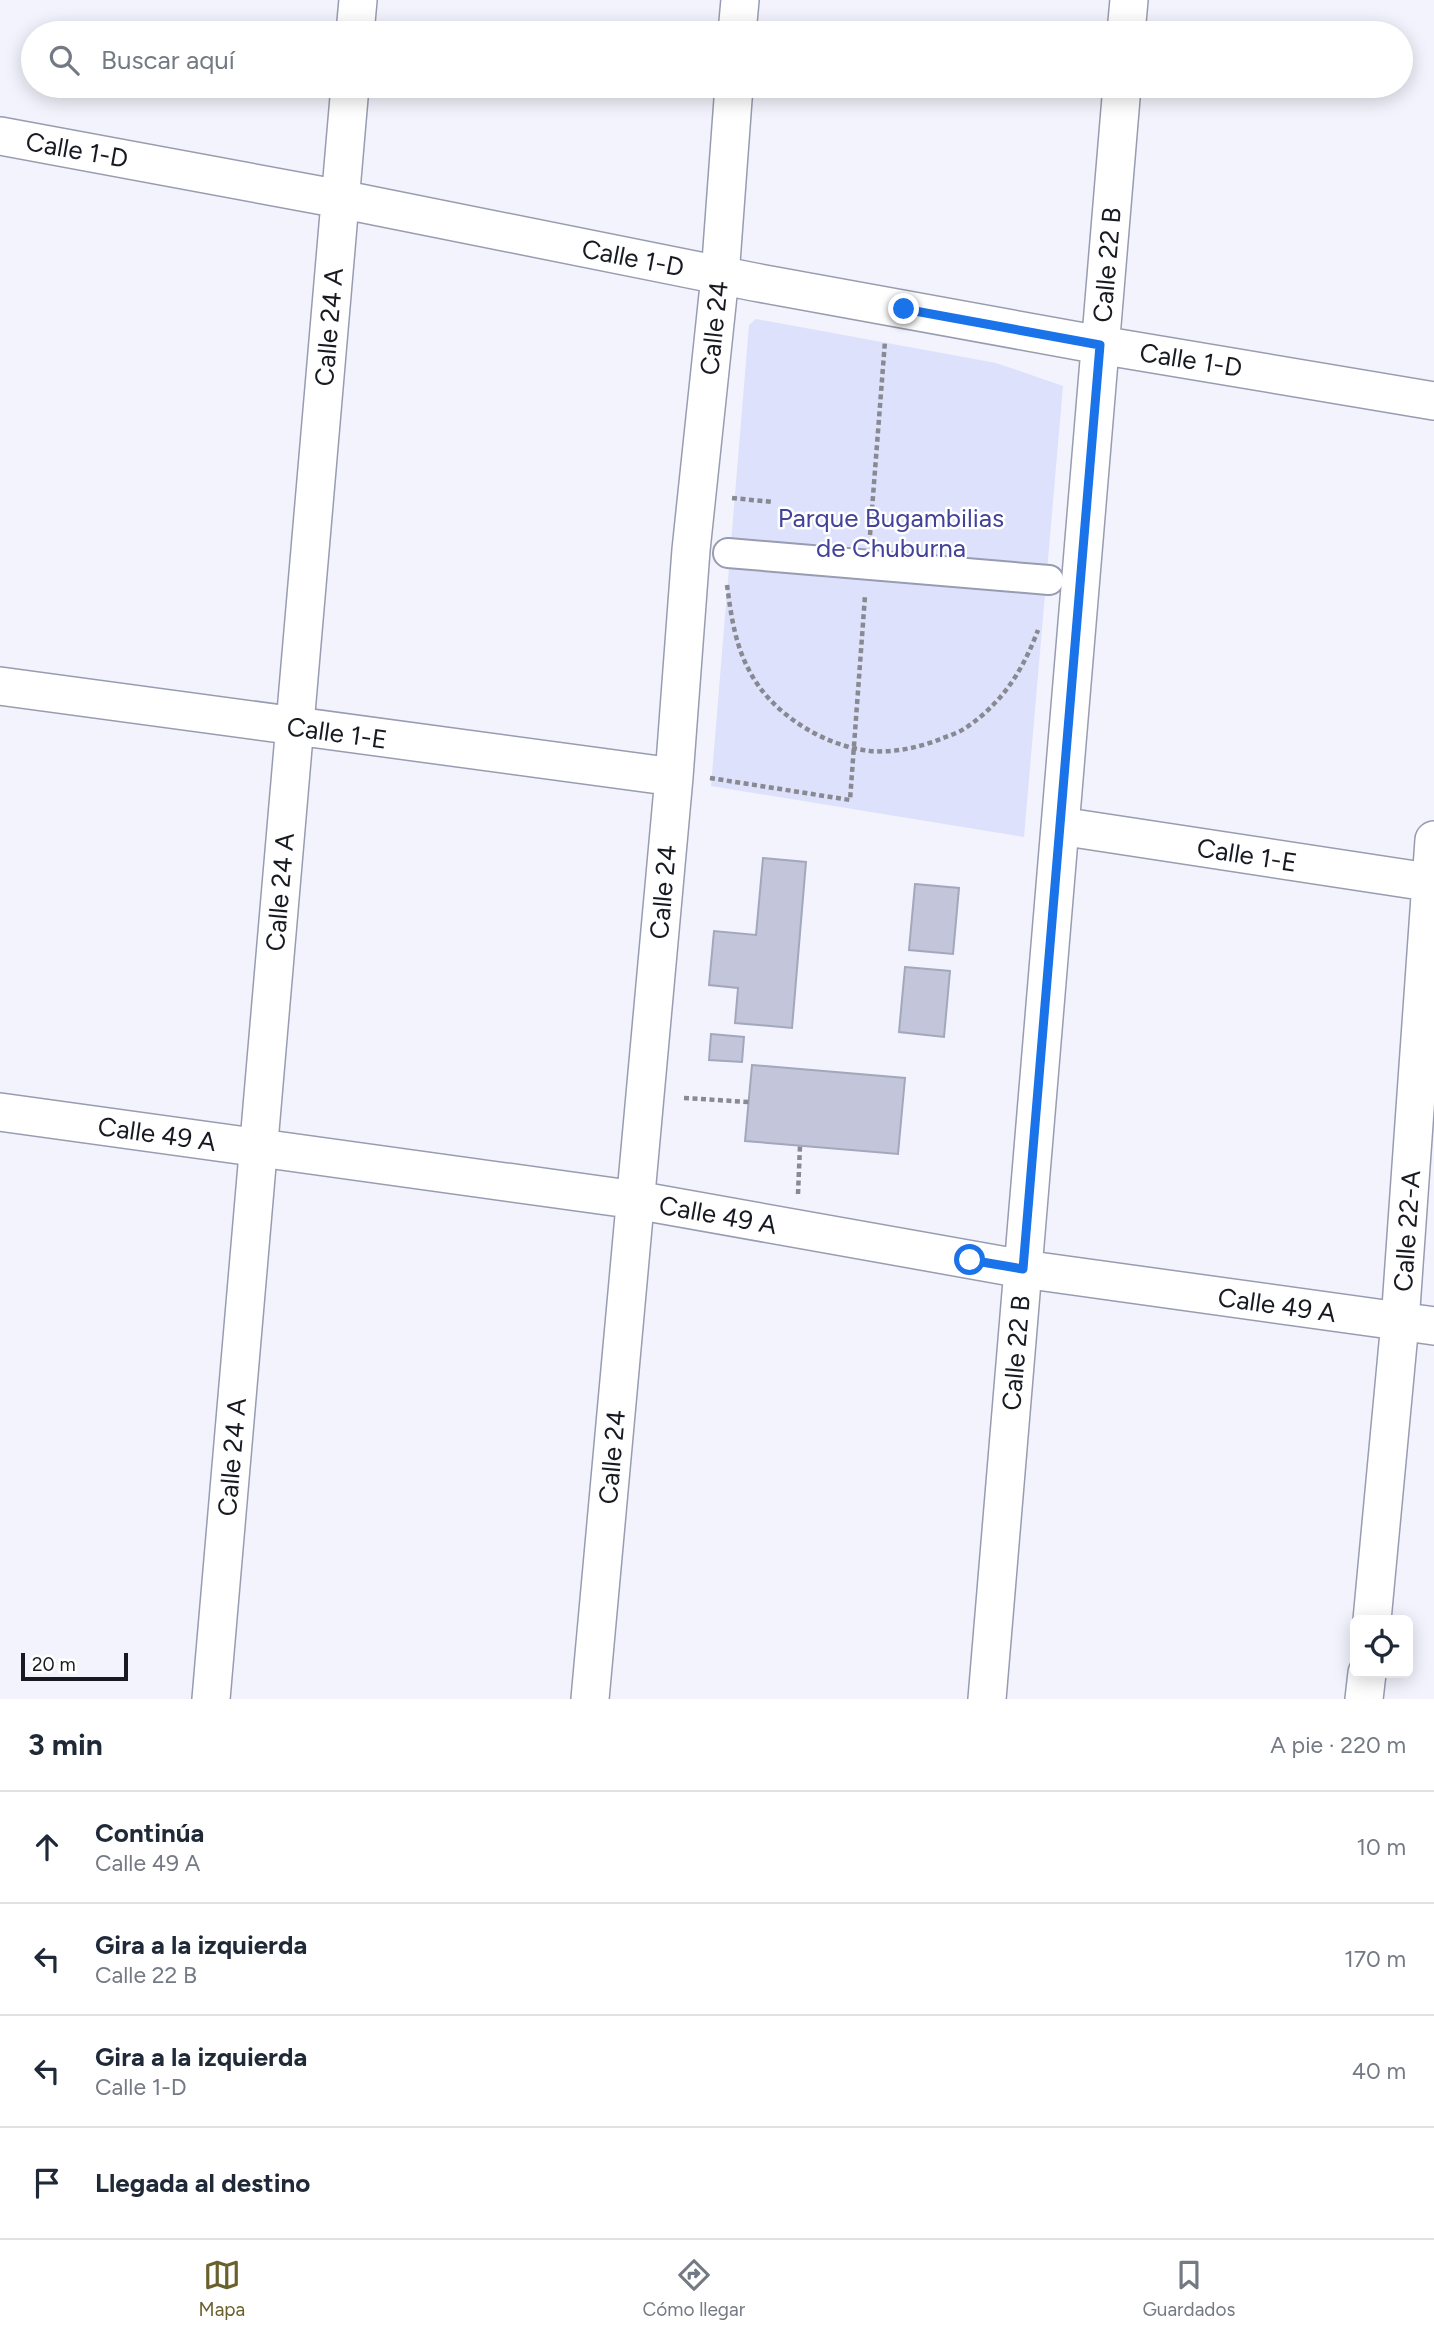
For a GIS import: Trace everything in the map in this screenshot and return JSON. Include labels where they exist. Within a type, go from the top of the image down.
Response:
[{"type":"street","points":[[356,21],[358,0]]},
{"type":"street","points":[[738,21],[740,0]]},
{"type":"street","points":[[1127,21],[1129,0]]},
{"type":"street","name":"Calle 24 A","points":[[211,1699],[349,98]]},
{"type":"street","name":"Calle 24","points":[[590,1699],[674,777],[691,550],[720,276],[733,98]]},
{"type":"street","name":"Calle 22 B","points":[[987,1699],[1121,98]]},
{"type":"street","name":"Calle 1-D","points":[[0,136],[340,199],[720,276],[1100,345],[1434,401]]},
{"type":"street","points":[[727,565],[1049,580]]},
{"type":"street","name":"Calle 1-E","points":[[0,686],[674,777]]},
{"type":"street","name":"Calle 1-E","points":[[1060,826],[1432,882]]},
{"type":"street","name":"Calle 22-A","points":[[1373,1615],[1417,1324],[1434,840]]},
{"type":"street","name":"Calle 49 A","points":[[0,1112],[636,1200],[1023,1269],[1417,1324]]},
{"type":"street","points":[[1364,1699],[1366,1678]]},
{"type":"path","points":[[732,498],[773,502]]},
{"type":"path","points":[[727,565],[732,627],[750,673],[781,712],[823,738],[871,751],[920,747],[966,728],[1003,696],[1029,654],[1042,619]]},
{"type":"path","points":[[710,778],[850,800]]},
{"type":"path","points":[[684,1098],[749,1102]]},
{"type":"path","points":[[797,1196],[800,1146]]},
{"type":"green space","name":"Parque Bugambilias de Chuburna","points":[[756,319],[996,363],[1063,386],[1024,837],[711,786],[749,325]]},
{"type":"building","points":[[763,858],[806,862],[792,1028],[735,1023],[738,988],[709,985],[714,931],[756,935]]},
{"type":"building","points":[[915,884],[959,888],[953,954],[909,950]]},
{"type":"building","points":[[905,967],[950,971],[944,1037],[899,1032]]},
{"type":"building","points":[[711,1034],[744,1037],[742,1062],[709,1060]]},
{"type":"building","points":[[752,1065],[905,1078],[898,1154],[745,1141]]},
{"type":"route","points":[[904,309],[1100,345],[1023,1269],[970,1260]]}]
